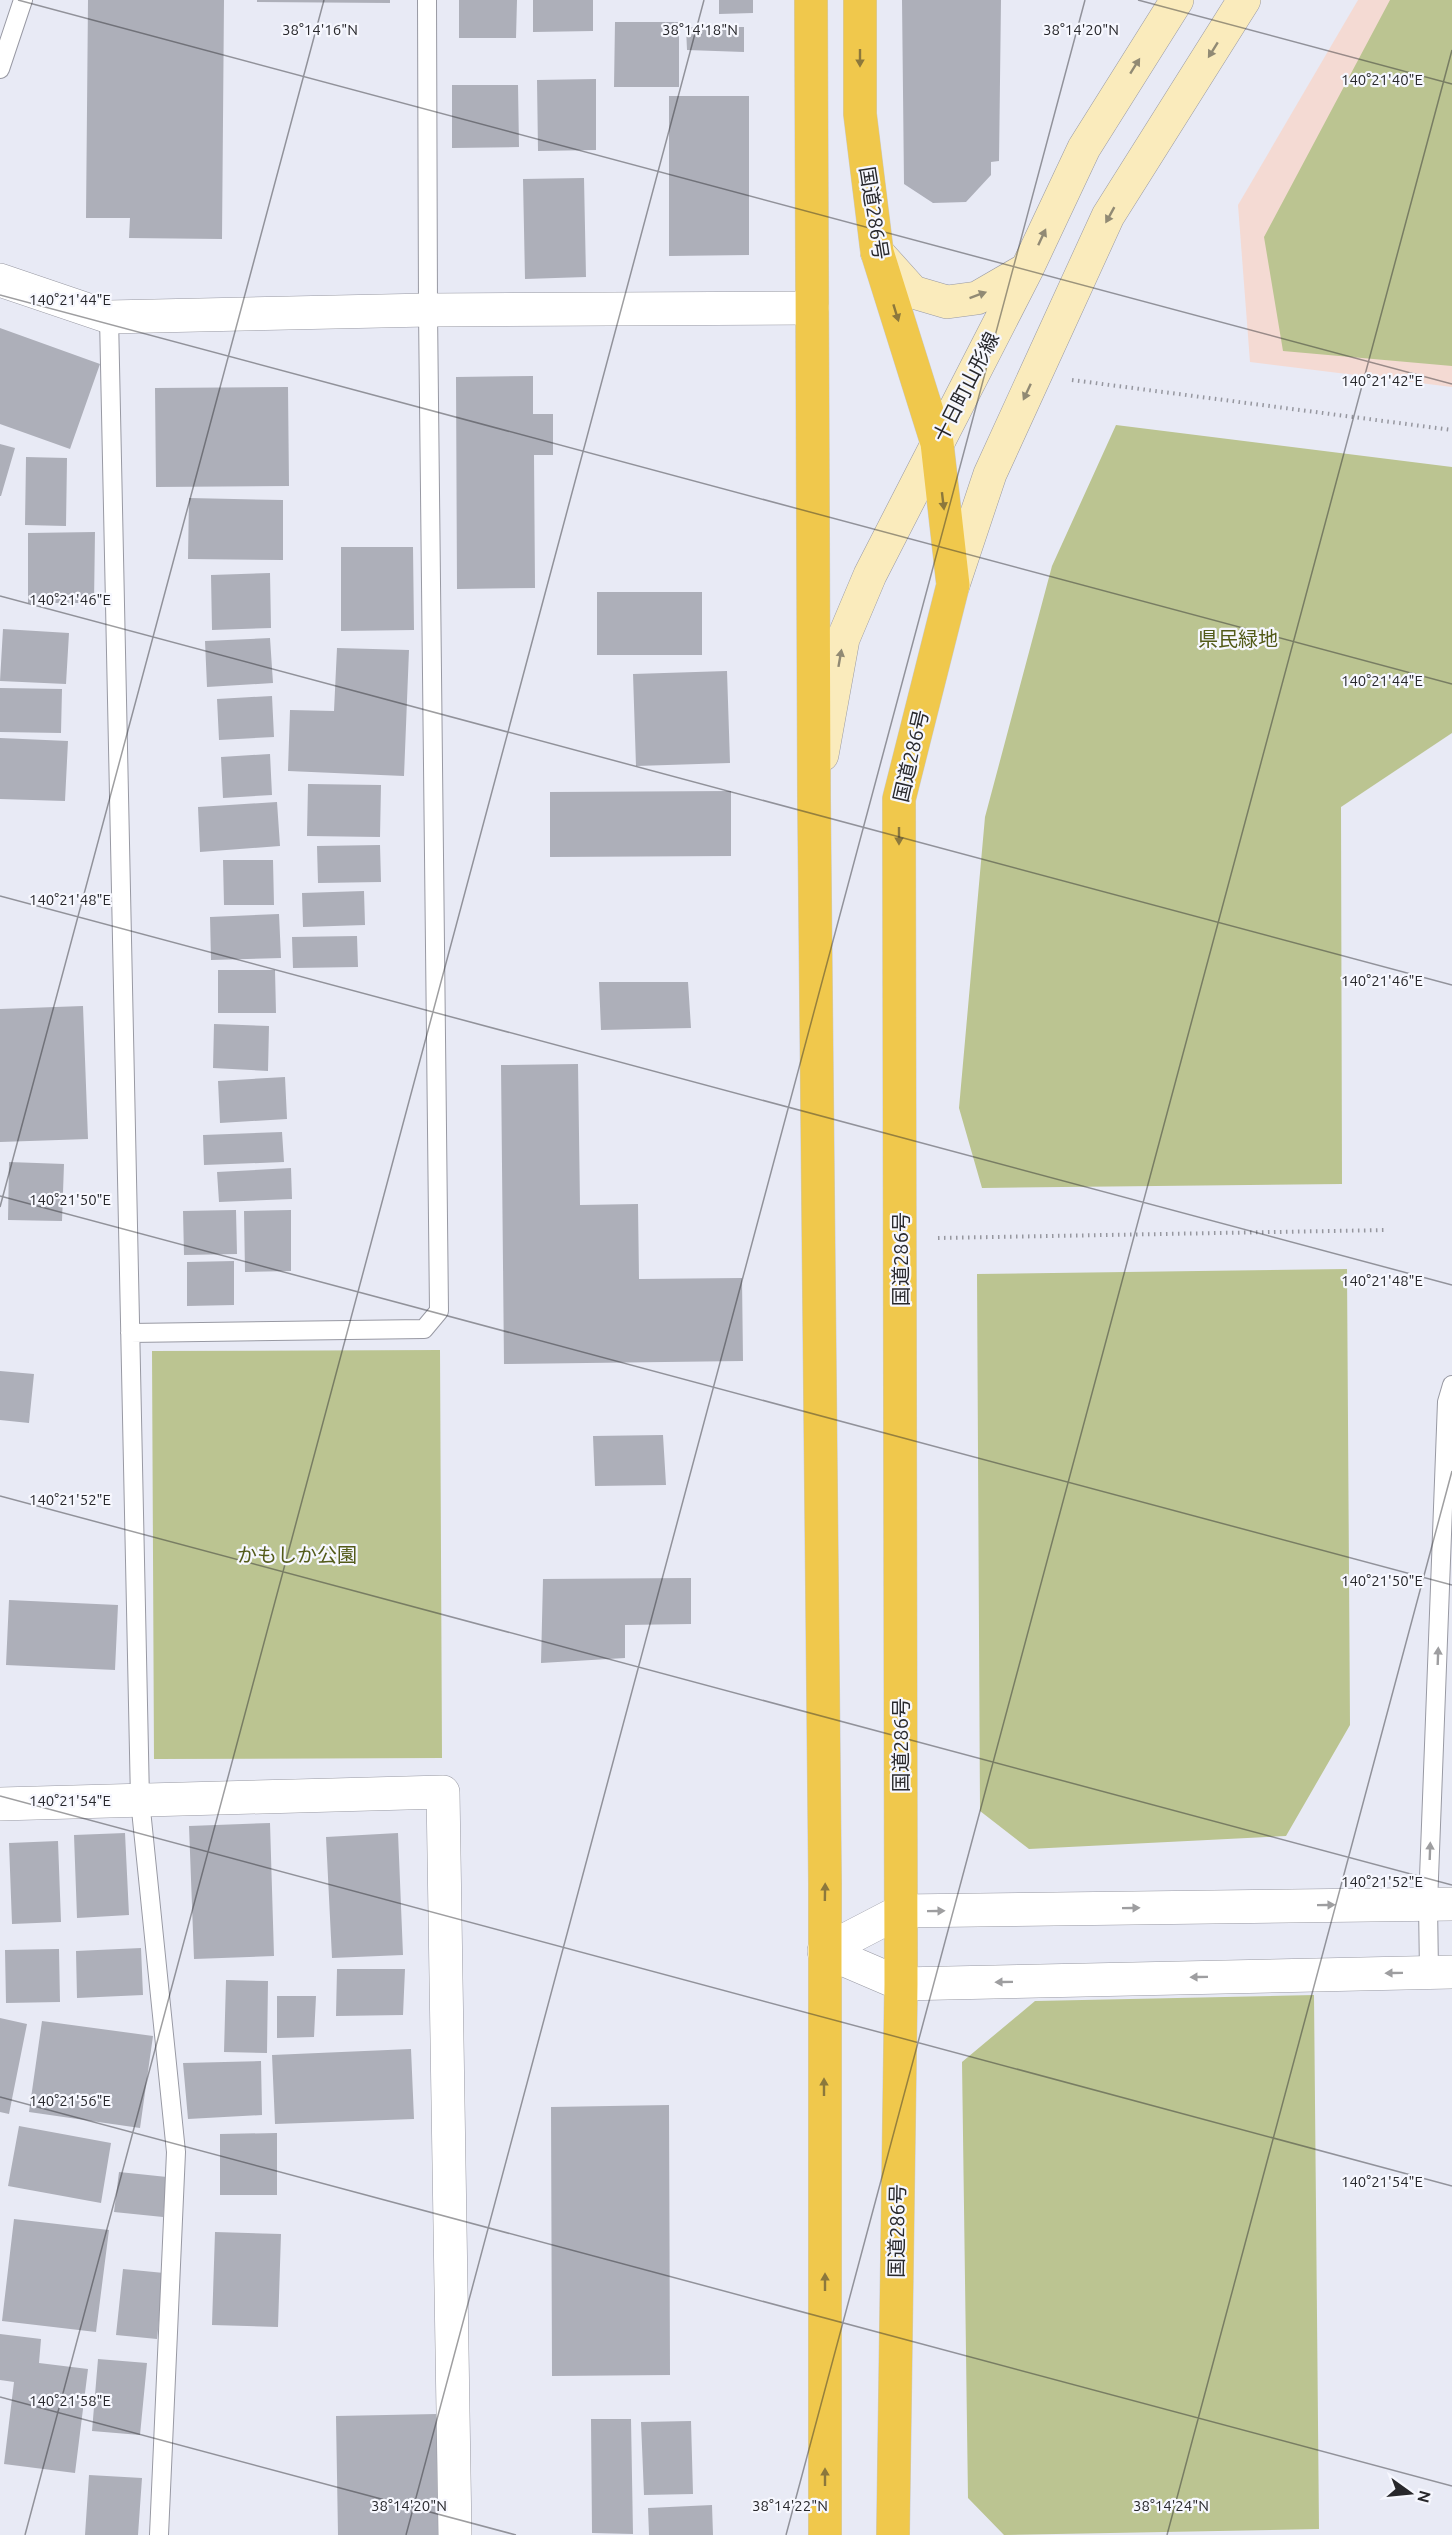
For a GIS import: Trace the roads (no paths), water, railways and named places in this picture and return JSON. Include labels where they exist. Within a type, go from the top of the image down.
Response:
[{"type":"highway","points":[[811,0],[814,798],[824,1951],[825,2535]]},
{"type":"highway","name":"国道286号","points":[[860,0],[860,114],[877,252],[937,443],[953,585],[899,799],[901,1984],[893,2535]]},
{"type":"main road","name":"十日町山形線","points":[[814,798],[843,639],[870,575],[1027,269],[1084,148],[1177,0]]},
{"type":"main road","points":[[953,585],[990,474],[1108,216],[1244,0]]},
{"type":"main road","points":[[877,252],[913,292],[947,302],[977,298],[1027,269]]},
{"type":"street","points":[[0,280],[109,317],[428,310],[812,308]]},
{"type":"street","points":[[0,1804],[443,1792],[454,2535]]},
{"type":"street","points":[[824,1951],[901,1911],[1440,1904]]},
{"type":"street","points":[[824,1951],[901,1984],[1440,1972]]},
{"type":"lane","points":[[0,69],[23,0]]},
{"type":"lane","points":[[130,1333],[424,1329],[439,1311],[428,310],[427,0]]},
{"type":"lane","points":[[109,317],[140,1800],[176,2152],[159,2535]]},
{"type":"lane","points":[[1440,1972],[1447,1402],[1452,1384]]},
{"type":"park label","name":"県民緑地","points":[[1238,639]]},
{"type":"park label","name":"かもしか公園","points":[[297,1555]]}]
